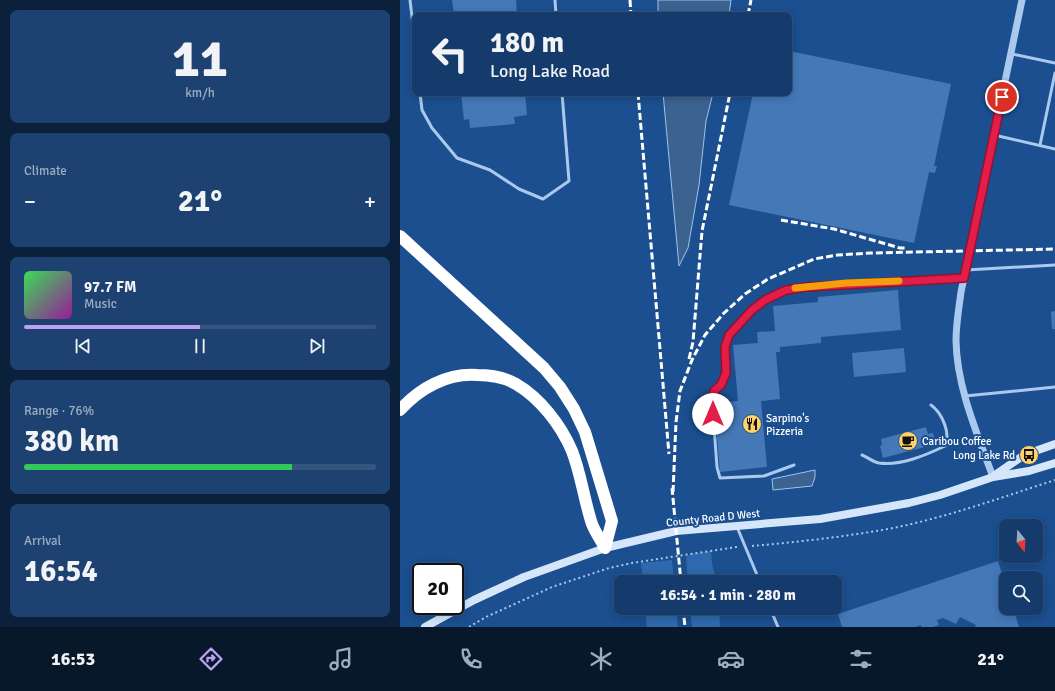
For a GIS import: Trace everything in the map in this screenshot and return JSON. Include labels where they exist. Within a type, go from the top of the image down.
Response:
[{"type":"highway","points":[[400,236],[544,368],[560,387],[574,409],[585,432],[612,521],[605,548]]},
{"type":"highway","points":[[400,410],[425,388],[442,380],[458,376],[472,374],[489,375],[516,384],[548,412],[561,430],[577,466],[593,525],[605,548]]},
{"type":"main road","name":"County Road D West","points":[[992,477],[1024,456],[1055,444]]},
{"type":"main road","name":"County Road D West","points":[[425,627],[474,600],[542,569],[605,548],[676,531],[820,519],[909,503],[992,477],[1029,471],[1055,462]]},
{"type":"street","points":[[992,477],[965,396],[958,364],[956,341],[958,314],[965,274],[1022,0]]},
{"type":"lane","points":[[410,0],[412,17]]},
{"type":"lane","points":[[555,0],[556,12]]},
{"type":"lane","points":[[1011,54],[1055,63]]},
{"type":"lane","points":[[1040,145],[1055,74]]},
{"type":"lane","points":[[420,96],[422,110],[432,128],[457,158],[490,170],[519,189],[543,198],[569,181],[562,96]]},
{"type":"lane","points":[[994,135],[1055,148]]},
{"type":"lane","points":[[794,465],[764,476],[720,478],[717,467],[712,400],[714,391],[721,385],[726,373],[725,347],[729,335],[752,310],[765,300],[786,290],[846,283],[965,274],[1055,265]]},
{"type":"lane","points":[[965,396],[1055,387]]},
{"type":"lane","points":[[862,455],[878,463],[888,463],[902,461],[926,454],[946,446],[948,440],[945,427],[938,411],[931,405]]},
{"type":"lane","points":[[737,525],[757,575]]},
{"type":"lane","points":[[773,615],[778,627]]},
{"type":"path","points":[[469,627],[486,617],[552,587],[609,568],[632,563],[745,546],[821,539],[889,528],[944,515],[1055,480]]},
{"type":"shaded area","points":[[658,0],[731,0],[729,12],[658,12]]},
{"type":"shaded area","points":[[663,96],[712,96],[706,121],[699,185],[688,248],[679,266]]},
{"type":"shaded area","points":[[815,470],[815,477],[812,486],[773,490],[772,479]]},
{"type":"shaded area","points":[[711,551],[715,575],[687,575],[686,557],[692,554]]},
{"type":"shaded area","points":[[672,560],[673,575],[642,575],[641,563]]},
{"type":"shaded area","points":[[646,615],[677,615],[678,627],[647,627]]},
{"type":"shaded area","points":[[691,615],[719,615],[720,627],[692,627]]},
{"type":"building","points":[[452,0],[516,0],[517,12],[454,12]]},
{"type":"building","points":[[792,52],[951,84],[934,166],[937,166],[935,173],[929,172],[914,243],[729,205],[752,96],[792,96]]},
{"type":"building","points":[[461,96],[525,96],[527,115],[514,117],[515,124],[470,128],[469,119],[464,120]]},
{"type":"building","points":[[898,290],[901,330],[821,337],[821,343],[780,347],[780,352],[776,352],[780,399],[761,401],[767,467],[720,472],[714,403],[738,401],[733,345],[758,343],[757,332],[775,331],[773,306],[818,302],[818,297]]},
{"type":"building","points":[[1055,311],[1055,329],[1052,329],[1051,312]]},
{"type":"building","points":[[904,348],[906,372],[854,377],[852,353]]},
{"type":"building","name":"Caribou Coffee","points":[[926,427],[928,434],[933,433],[936,444],[883,458],[880,446],[882,445],[881,439]]},
{"type":"building","points":[[998,561],[1001,571],[999,571],[999,615],[1015,615],[1019,627],[975,627],[976,625],[960,617],[956,624],[943,618],[937,620],[939,625],[933,627],[921,627],[921,625],[915,627],[842,627],[838,615],[842,615],[842,613]]},
{"type":"railway","points":[[630,0],[631,12]]},
{"type":"railway","points":[[749,12],[751,0]]},
{"type":"railway","points":[[638,96],[669,454]]},
{"type":"railway","points":[[689,359],[693,342],[702,231],[729,96]]},
{"type":"railway","points":[[781,220],[834,229],[900,248],[907,248]]},
{"type":"railway","points":[[673,492],[676,422],[680,391],[692,360],[705,335],[724,313],[745,294],[768,279],[814,259],[838,255],[1055,249]]},
{"type":"railway","points":[[672,488],[680,575]]},
{"type":"railway","points":[[684,615],[685,627]]},
{"type":"slow traffic","points":[[795,288],[846,283],[899,281]]},
{"type":"place","name":"Sarpino's Pizzeria","points":[[752,424]]},
{"type":"place","name":"Caribou Coffee","points":[[908,441]]},
{"type":"place","name":"Long Lake Rd","points":[[1029,455]]},
{"type":"route","points":[[713,414],[712,400],[714,391],[721,385],[726,373],[725,347],[729,335],[752,310],[765,300],[786,290],[807,287],[846,283],[964,278],[1002,97]]}]
